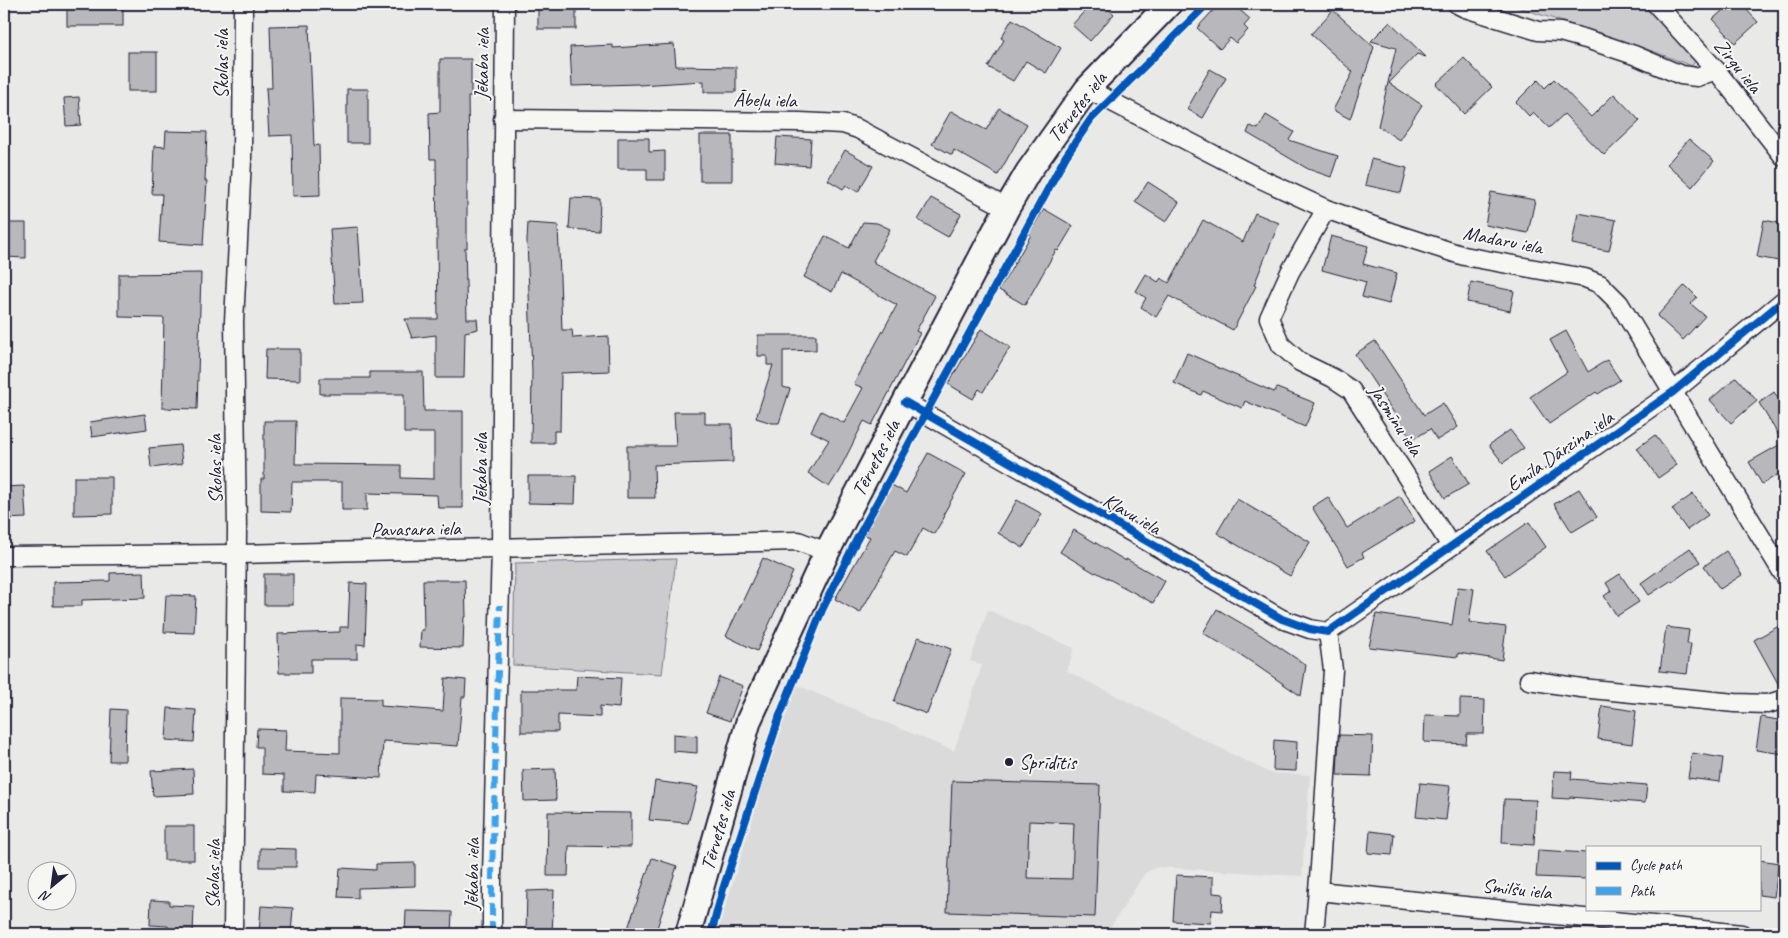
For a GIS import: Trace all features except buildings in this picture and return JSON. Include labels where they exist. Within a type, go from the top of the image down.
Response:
[{"type":"main road","name":"Tērvetes iela","points":[[688,934],[749,720],[828,552],[905,402],[1006,208],[1028,172],[1087,89],[1169,4]]},
{"type":"street","name":"Skolas iela","points":[[233,934],[237,554],[234,322],[242,160],[243,4]]},
{"type":"street","name":"Jēkaba iela","points":[[492,934],[501,549],[505,4]]},
{"type":"street","points":[[1457,4],[1516,25],[1560,32],[1634,54],[1681,75],[1697,77],[1716,70]]},
{"type":"street","name":"Zirgu iela","points":[[1656,4],[1716,70],[1784,157]]},
{"type":"street","name":"Madaru iela","points":[[1087,89],[1258,178],[1326,209],[1464,256],[1585,278],[1600,284],[1619,303],[1784,574]]},
{"type":"street","name":"Ābeļu iela","points":[[503,120],[843,124],[858,130],[1006,208]]},
{"type":"street","name":"Jasmīnu iela","points":[[1326,209],[1290,272],[1270,318],[1280,345],[1300,362],[1333,378],[1351,390],[1451,546]]},
{"type":"street","name":"Emīla Dārziņa iela","points":[[1328,632],[1672,392],[1784,300]]},
{"type":"street","name":"Kļavu iela","points":[[905,402],[1282,619],[1310,629],[1328,632]]},
{"type":"street","name":"Pavasara iela","points":[[4,556],[237,554],[798,542],[828,552]]},
{"type":"street","points":[[1314,934],[1333,670],[1328,632]]},
{"type":"street","points":[[1529,680],[1581,688],[1735,703],[1768,704],[1784,699]]},
{"type":"street","name":"Smilšu iela","points":[[1318,890],[1742,934]]},
{"type":"shaded area","points":[[1508,4],[1644,4],[1697,58],[1692,66]]},
{"type":"shaded area","points":[[676,559],[662,674],[513,665],[515,563]]},
{"type":"shaded area","name":"Sprīdītis","points":[[988,610],[1074,648],[1067,671],[1270,773],[1310,775],[1302,876],[1157,867],[1145,873],[1106,934],[985,934],[902,927],[901,934],[717,934],[794,684],[954,751],[982,665],[970,661]]},
{"type":"marked path","points":[[1465,8],[1466,4]]},
{"type":"marked path","points":[[492,934],[500,605]]},
{"type":"cycle path","points":[[711,934],[723,889],[780,715],[822,610],[856,541],[1066,156],[1091,119],[1207,4]]},
{"type":"cycle path","points":[[905,402],[1282,619],[1310,629],[1328,632],[1673,392],[1784,300]]},
{"type":"place","name":"Sprīdītis","points":[[1009,762]]}]
